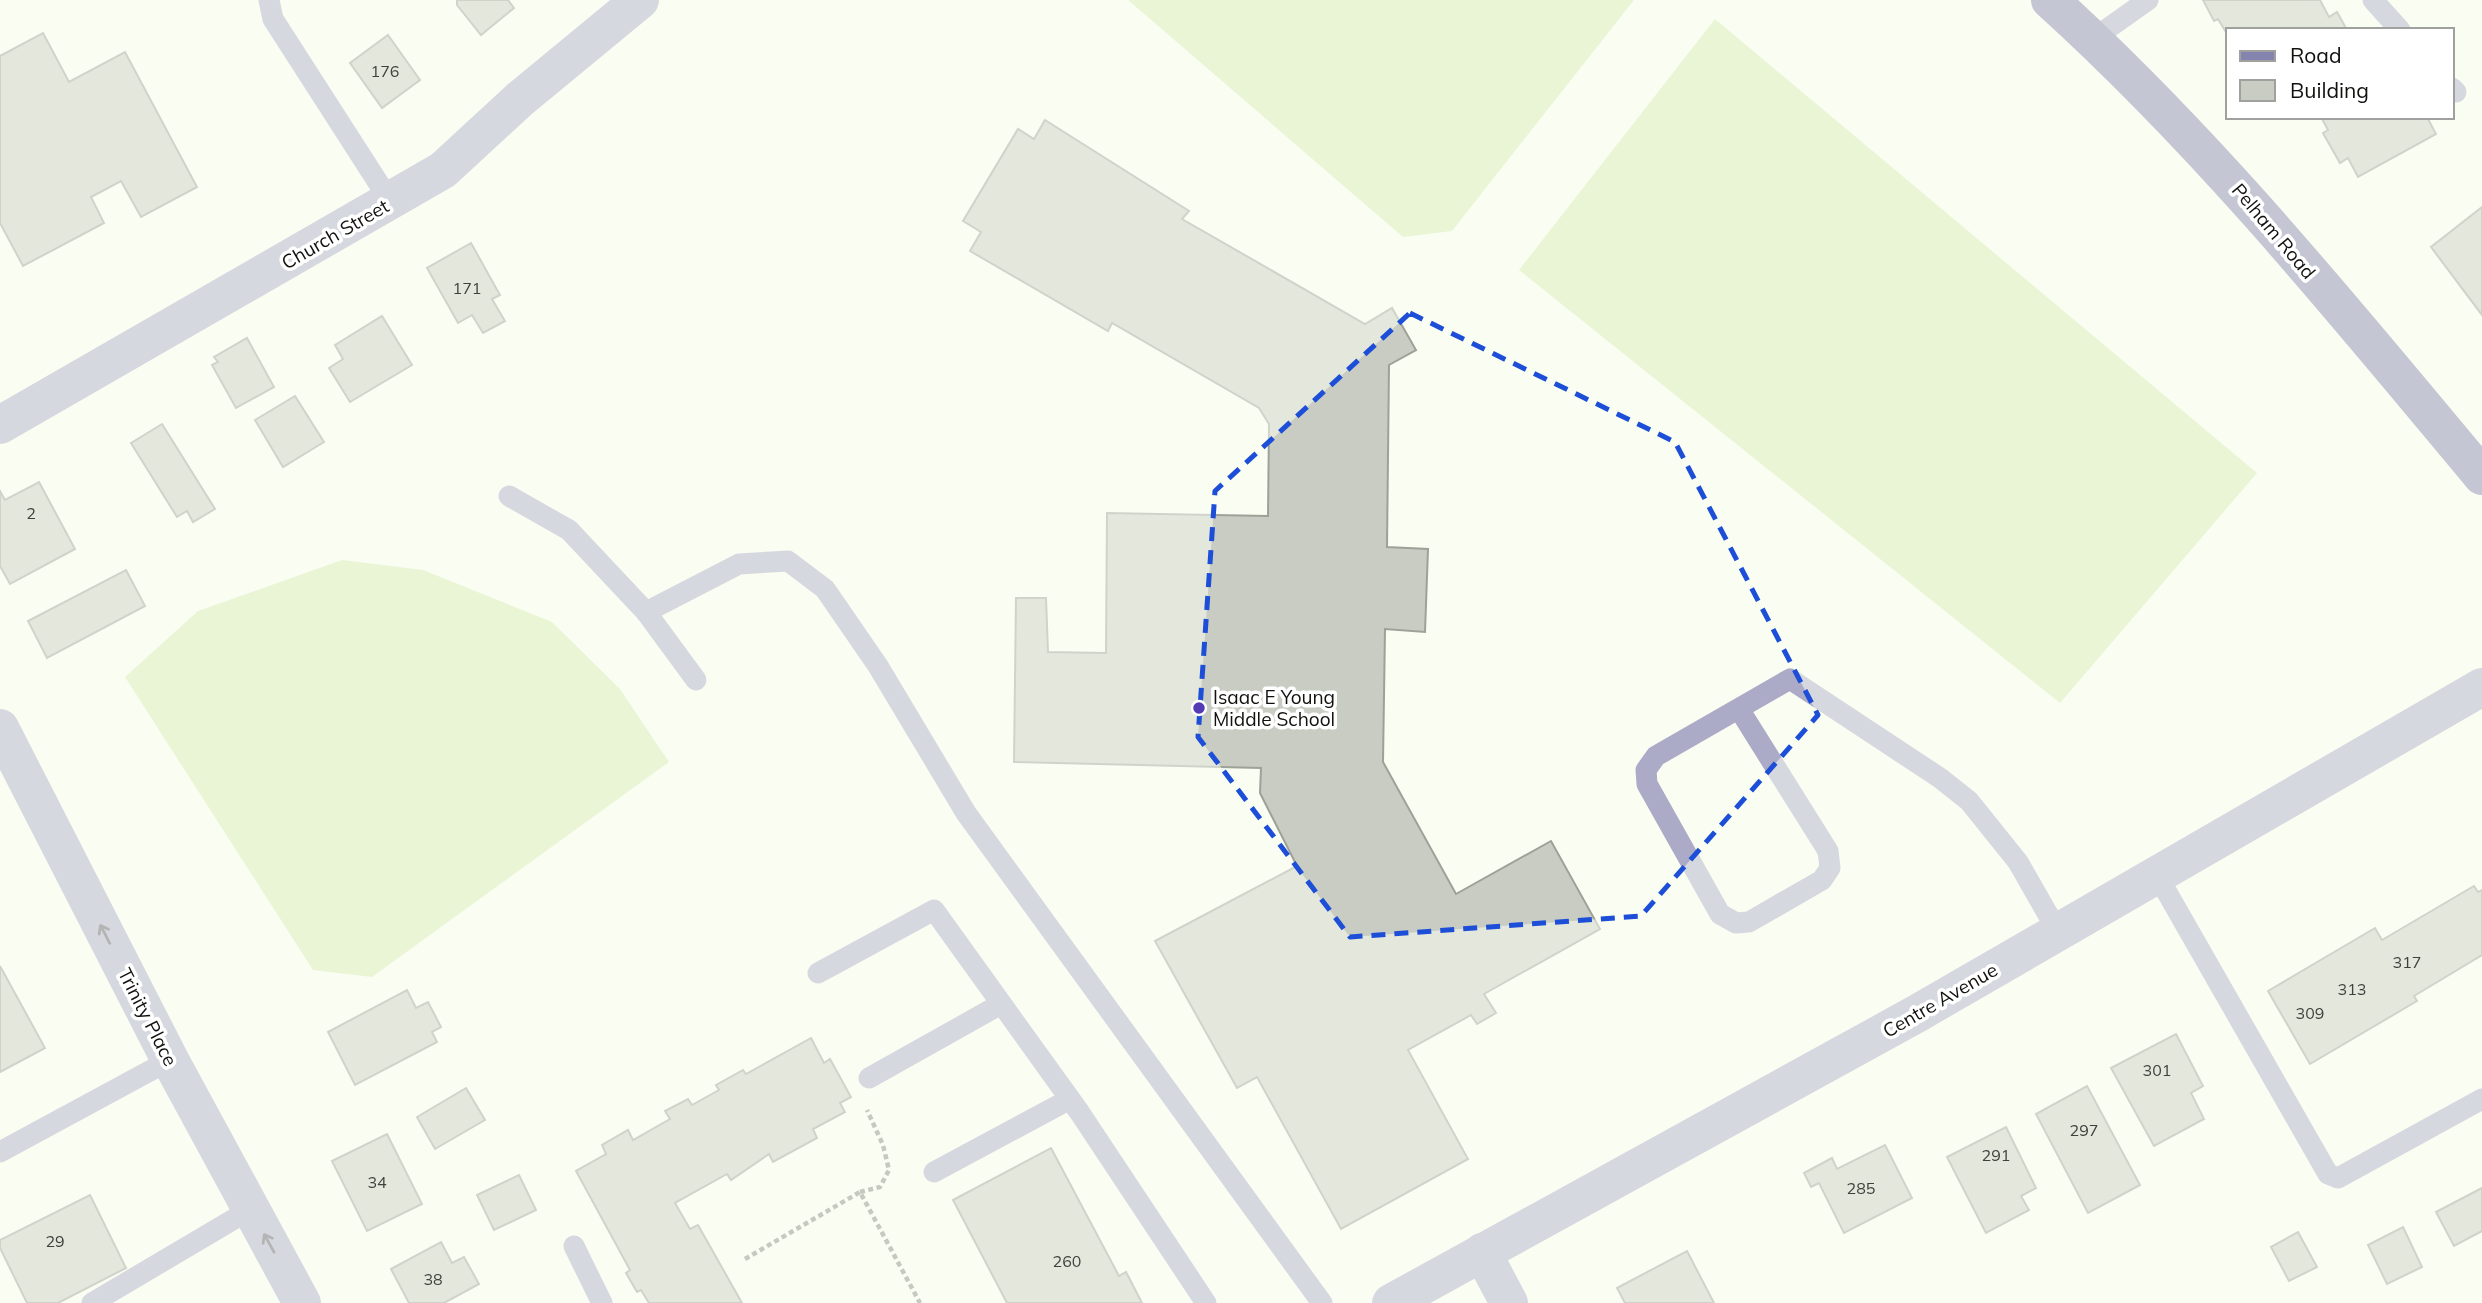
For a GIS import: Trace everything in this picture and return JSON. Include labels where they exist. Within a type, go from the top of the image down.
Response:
[{"type":"main road","name":"Pelham Road","points":[[2050,0],[2119,61],[2232,181],[2482,476]]},
{"type":"street","name":"Church Street","points":[[0,425],[443,170],[520,99],[640,0]]},
{"type":"street","name":"Centre Avenue","points":[[1391,1303],[1808,1075],[2482,687]]},
{"type":"street","name":"Trinity Place","points":[[0,728],[170,1060],[302,1303]]},
{"type":"street","points":[[1482,1252],[1509,1303]]},
{"type":"lane","points":[[268,0],[273,19],[390,201]]},
{"type":"lane","points":[[2093,39],[2148,0]]},
{"type":"lane","points":[[2373,0],[2398,28]]},
{"type":"lane","points":[[509,496],[569,530],[646,612],[696,680]]},
{"type":"lane","points":[[646,612],[739,564],[788,561],[825,589],[878,666],[966,813],[1322,1303]]},
{"type":"lane","points":[[1739,709],[1828,851],[1830,868],[1822,880],[1749,922],[1736,923],[1720,914],[1647,784],[1646,770],[1656,756],[1790,679],[1940,778],[1969,801],[2018,862],[2058,932]]},
{"type":"lane","points":[[2157,876],[2328,1174],[2338,1178],[2482,1099]]},
{"type":"lane","points":[[818,973],[934,910],[1070,1099],[1206,1303]]},
{"type":"lane","points":[[869,1078],[1001,1004]]},
{"type":"lane","points":[[0,1152],[170,1060]]},
{"type":"lane","points":[[934,1172],[1070,1099]]},
{"type":"lane","points":[[92,1303],[251,1209]]},
{"type":"lane","points":[[574,1246],[602,1303]]},
{"type":"path","points":[[745,1259],[860,1192],[880,1187],[889,1170],[883,1145],[864,1102],[869,1078]]},
{"type":"path","points":[[860,1192],[920,1303]]},
{"type":"highlighted area","points":[[1410,313],[1675,442],[1818,715],[1641,916],[1350,937],[1198,737],[1215,491]]},
{"type":"green space","points":[[1128,0],[1634,0],[1452,231],[1403,237]]},
{"type":"green space","points":[[1715,19],[2257,473],[2060,703],[1519,270]]},
{"type":"green space","points":[[342,560],[423,570],[552,622],[620,689],[669,762],[372,977],[313,970],[125,677],[198,611]]},
{"type":"building","points":[[457,0],[508,0],[514,8],[481,35],[457,5]]},
{"type":"building","points":[[2203,0],[2320,0],[2329,17],[2337,12],[2346,28],[2226,28],[2226,32],[2218,19],[2214,21]]},
{"type":"building","points":[[43,33],[69,82],[125,52],[197,187],[141,217],[121,181],[91,197],[104,223],[23,266],[0,223],[0,56]]},
{"type":"building","points":[[388,35],[420,80],[382,108],[350,63]]},
{"type":"building","points":[[2322,119],[2428,119],[2436,134],[2358,177],[2348,158],[2340,163],[2323,133],[2328,130]]},
{"type":"building","name":"Isaac E Young Middle School","points":[[1045,120],[1189,211],[1182,219],[1365,324],[1392,308],[1416,350],[1389,365],[1387,547],[1428,549],[1425,632],[1385,629],[1383,762],[1456,894],[1551,841],[1600,929],[1484,994],[1496,1013],[1477,1024],[1471,1015],[1408,1050],[1468,1159],[1341,1229],[1257,1077],[1237,1088],[1155,941],[1297,866],[1260,793],[1261,768],[1014,762],[1016,598],[1046,598],[1048,652],[1106,653],[1107,513],[1268,516],[1269,424],[1259,408],[1112,323],[1108,331],[970,251],[981,232],[963,221],[1018,129],[1034,139]]},
{"type":"building","points":[[2482,207],[2482,315],[2431,247]]},
{"type":"building","points":[[471,243],[500,295],[492,299],[505,321],[483,333],[472,315],[458,323],[427,268]]},
{"type":"building","points":[[382,316],[412,365],[350,402],[329,368],[343,359],[335,345]]},
{"type":"building","points":[[247,338],[274,387],[236,408],[212,365],[218,362],[214,357]]},
{"type":"building","points":[[295,396],[324,442],[283,467],[255,420]]},
{"type":"building","points":[[162,424],[215,509],[193,522],[187,511],[177,517],[131,443]]},
{"type":"building","points":[[39,482],[75,549],[10,584],[0,566],[0,491],[5,500]]},
{"type":"building","points":[[126,570],[145,606],[47,658],[28,621]]},
{"type":"building","points":[[2474,886],[2478,892],[2482,890],[2482,955],[2414,996],[2417,1001],[2310,1064],[2268,991],[2375,928],[2382,940]]},
{"type":"building","points":[[0,966],[45,1048],[0,1072]]},
{"type":"building","points":[[407,990],[416,1008],[428,1002],[441,1027],[432,1032],[437,1042],[355,1085],[328,1032]]},
{"type":"building","points":[[2176,1034],[2203,1086],[2191,1093],[2204,1119],[2154,1146],[2111,1068]]},
{"type":"building","points":[[811,1038],[824,1063],[830,1059],[851,1097],[840,1103],[845,1112],[813,1129],[817,1138],[773,1162],[769,1154],[731,1180],[727,1174],[675,1203],[690,1229],[698,1225],[742,1303],[649,1303],[641,1290],[637,1292],[626,1273],[630,1270],[576,1171],[606,1154],[602,1145],[628,1130],[633,1140],[670,1119],[665,1111],[688,1099],[692,1105],[719,1090],[716,1085],[743,1070],[746,1074]]},
{"type":"building","points":[[2087,1086],[2140,1185],[2088,1213],[2036,1114]]},
{"type":"building","points":[[466,1088],[485,1120],[435,1149],[417,1117]]},
{"type":"building","points":[[2006,1127],[2036,1188],[2021,1196],[2029,1210],[1986,1233],[1947,1157]]},
{"type":"building","points":[[387,1134],[422,1204],[367,1231],[332,1161]]},
{"type":"building","points":[[1885,1145],[1912,1198],[1844,1233],[1819,1183],[1811,1187],[1804,1173],[1832,1158],[1837,1169]]},
{"type":"building","points":[[1051,1148],[1119,1276],[1126,1272],[1142,1303],[1007,1303],[953,1200]]},
{"type":"building","points":[[519,1175],[536,1210],[494,1230],[477,1195]]},
{"type":"building","points":[[2482,1188],[2482,1231],[2454,1246],[2436,1212]]},
{"type":"building","points":[[90,1195],[126,1268],[58,1303],[27,1303],[0,1248],[0,1240]]},
{"type":"building","points":[[2403,1227],[2422,1267],[2387,1284],[2368,1245]]},
{"type":"building","points":[[2298,1232],[2317,1267],[2289,1281],[2271,1247]]},
{"type":"building","points":[[441,1242],[452,1263],[464,1257],[479,1284],[444,1303],[409,1303],[391,1269]]},
{"type":"building","points":[[1687,1251],[1714,1303],[1625,1303],[1617,1288]]},
{"type":"place","name":"Isaac E Young Middle School","points":[[1199,708]]}]
